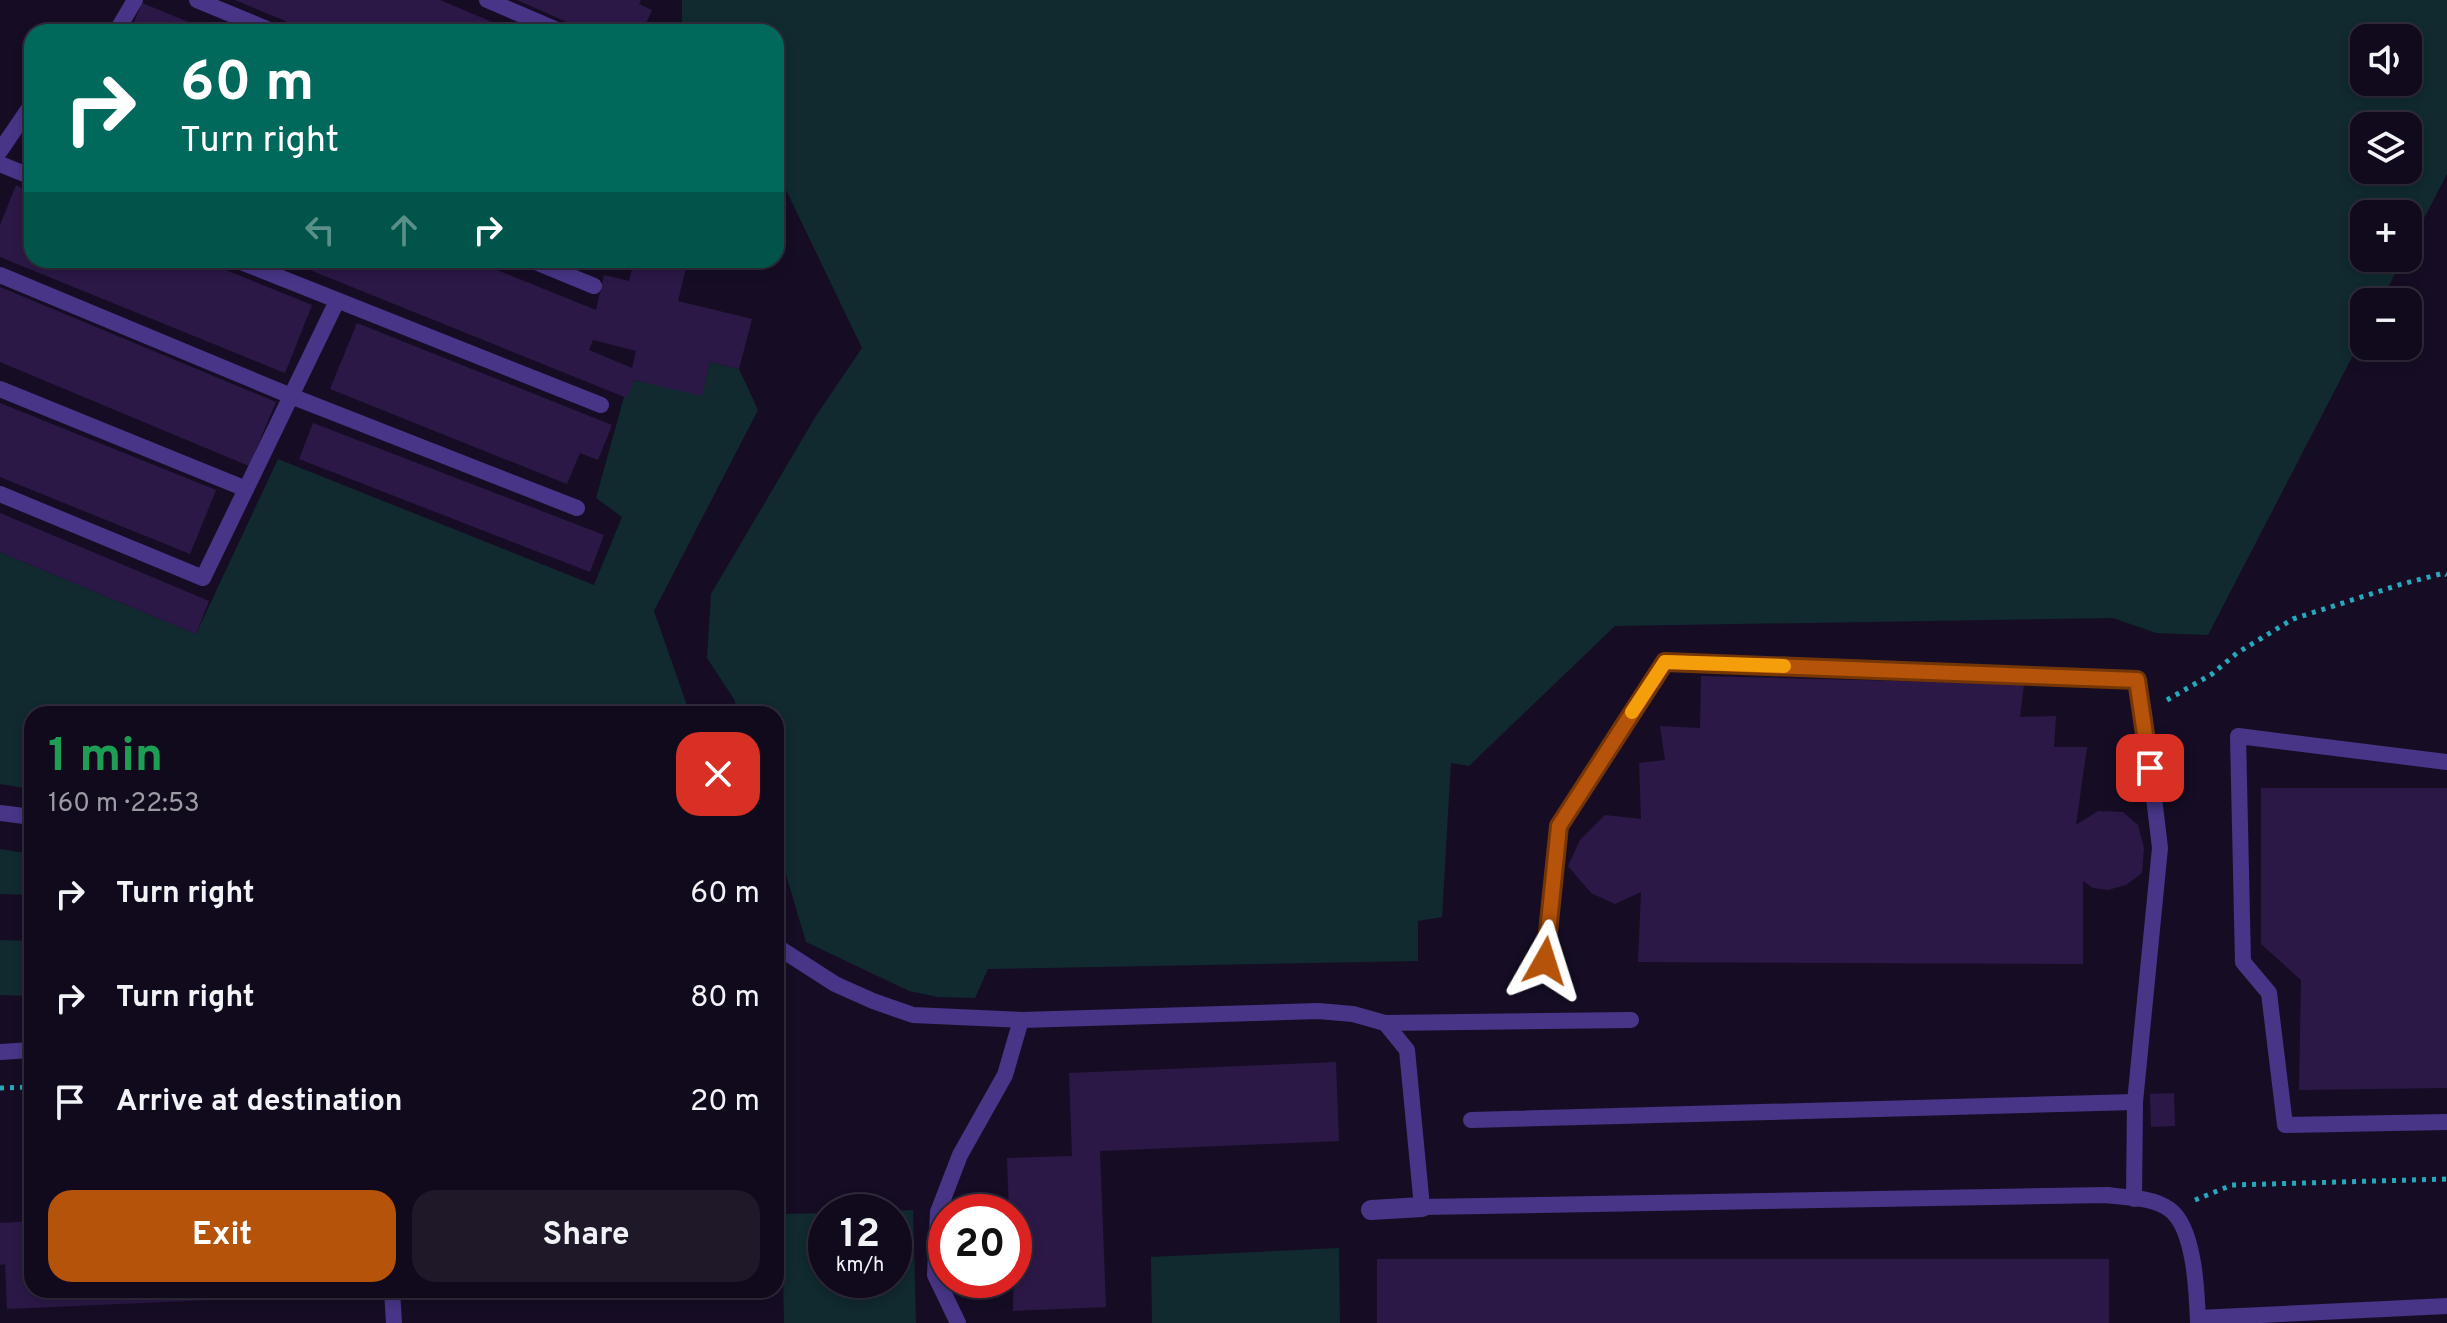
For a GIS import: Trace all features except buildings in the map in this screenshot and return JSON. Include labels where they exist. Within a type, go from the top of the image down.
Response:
[{"type":"street","points":[[1371,1210],[1422,1207]]},
{"type":"lane","points":[[121,24],[135,0]]},
{"type":"lane","points":[[197,0],[255,24]]},
{"type":"lane","points":[[487,0],[543,24]]},
{"type":"lane","points":[[0,151],[24,116]]},
{"type":"lane","points":[[0,164],[24,174]]},
{"type":"lane","points":[[256,268],[601,405]]},
{"type":"lane","points":[[550,268],[594,286]]},
{"type":"lane","points":[[0,275],[291,396],[577,508]]},
{"type":"lane","points":[[0,494],[203,578],[337,301]]},
{"type":"lane","points":[[0,389],[246,489]]},
{"type":"lane","points":[[1545,961],[1559,826],[1665,662],[2137,680],[2160,848],[2135,1102],[2134,1199]]},
{"type":"lane","points":[[2447,762],[2238,736],[2243,962],[2269,993],[2285,1125],[2447,1122]]},
{"type":"lane","points":[[0,813],[24,816]]},
{"type":"lane","points":[[784,951],[835,984],[913,1015],[1021,1020],[1318,1011],[1353,1014],[1385,1023],[1631,1020]]},
{"type":"lane","points":[[958,1323],[935,1275],[938,1212],[960,1155],[1005,1075],[1021,1020]]},
{"type":"lane","points":[[1385,1023],[1407,1050],[1422,1207],[2107,1195],[2153,1201],[2171,1210],[2182,1226],[2197,1275],[2198,1320],[2447,1306]]},
{"type":"lane","points":[[0,1052],[24,1050]]},
{"type":"lane","points":[[1471,1120],[2135,1102]]},
{"type":"lane","points":[[392,1298],[394,1323]]},
{"type":"path","points":[[2144,714],[2212,674],[2237,653],[2293,619],[2402,584],[2444,573],[2447,575]]},
{"type":"path","points":[[0,1088],[24,1087]]},
{"type":"path","points":[[2171,1210],[2232,1185],[2447,1179]]},
{"type":"green space","points":[[682,0],[2447,0],[2447,174],[2422,222],[2422,200],[2350,200],[2350,272],[2396,272],[2388,288],[2350,288],[2351,360],[2208,635],[2156,633],[2113,618],[1615,626],[1469,766],[1451,763],[1442,917],[1418,921],[1418,961],[988,969],[975,998],[938,997],[909,991],[806,942],[784,868],[784,706],[736,706],[707,658],[711,594],[816,416],[862,348],[784,186],[784,24],[682,24]]},
{"type":"green space","points":[[710,362],[739,369],[758,410],[654,611],[687,706],[24,706],[24,788],[0,784],[0,552],[196,634],[278,459],[594,585],[622,517],[596,498],[629,379],[702,395]]},
{"type":"green space","points":[[0,849],[24,853],[24,895],[0,894]]},
{"type":"green space","points":[[0,940],[24,941],[24,996],[0,995]]},
{"type":"green space","points":[[913,1210],[916,1323],[784,1323],[784,1214],[808,1213],[808,1298],[912,1298]]},
{"type":"green space","points":[[1339,1248],[1340,1323],[1152,1323],[1151,1257]]},
{"type":"slow traffic","points":[[1632,712],[1665,662],[1784,666]]},
{"type":"route","points":[[1545,961],[1559,826],[1665,662],[2137,680],[2150,768]]}]
